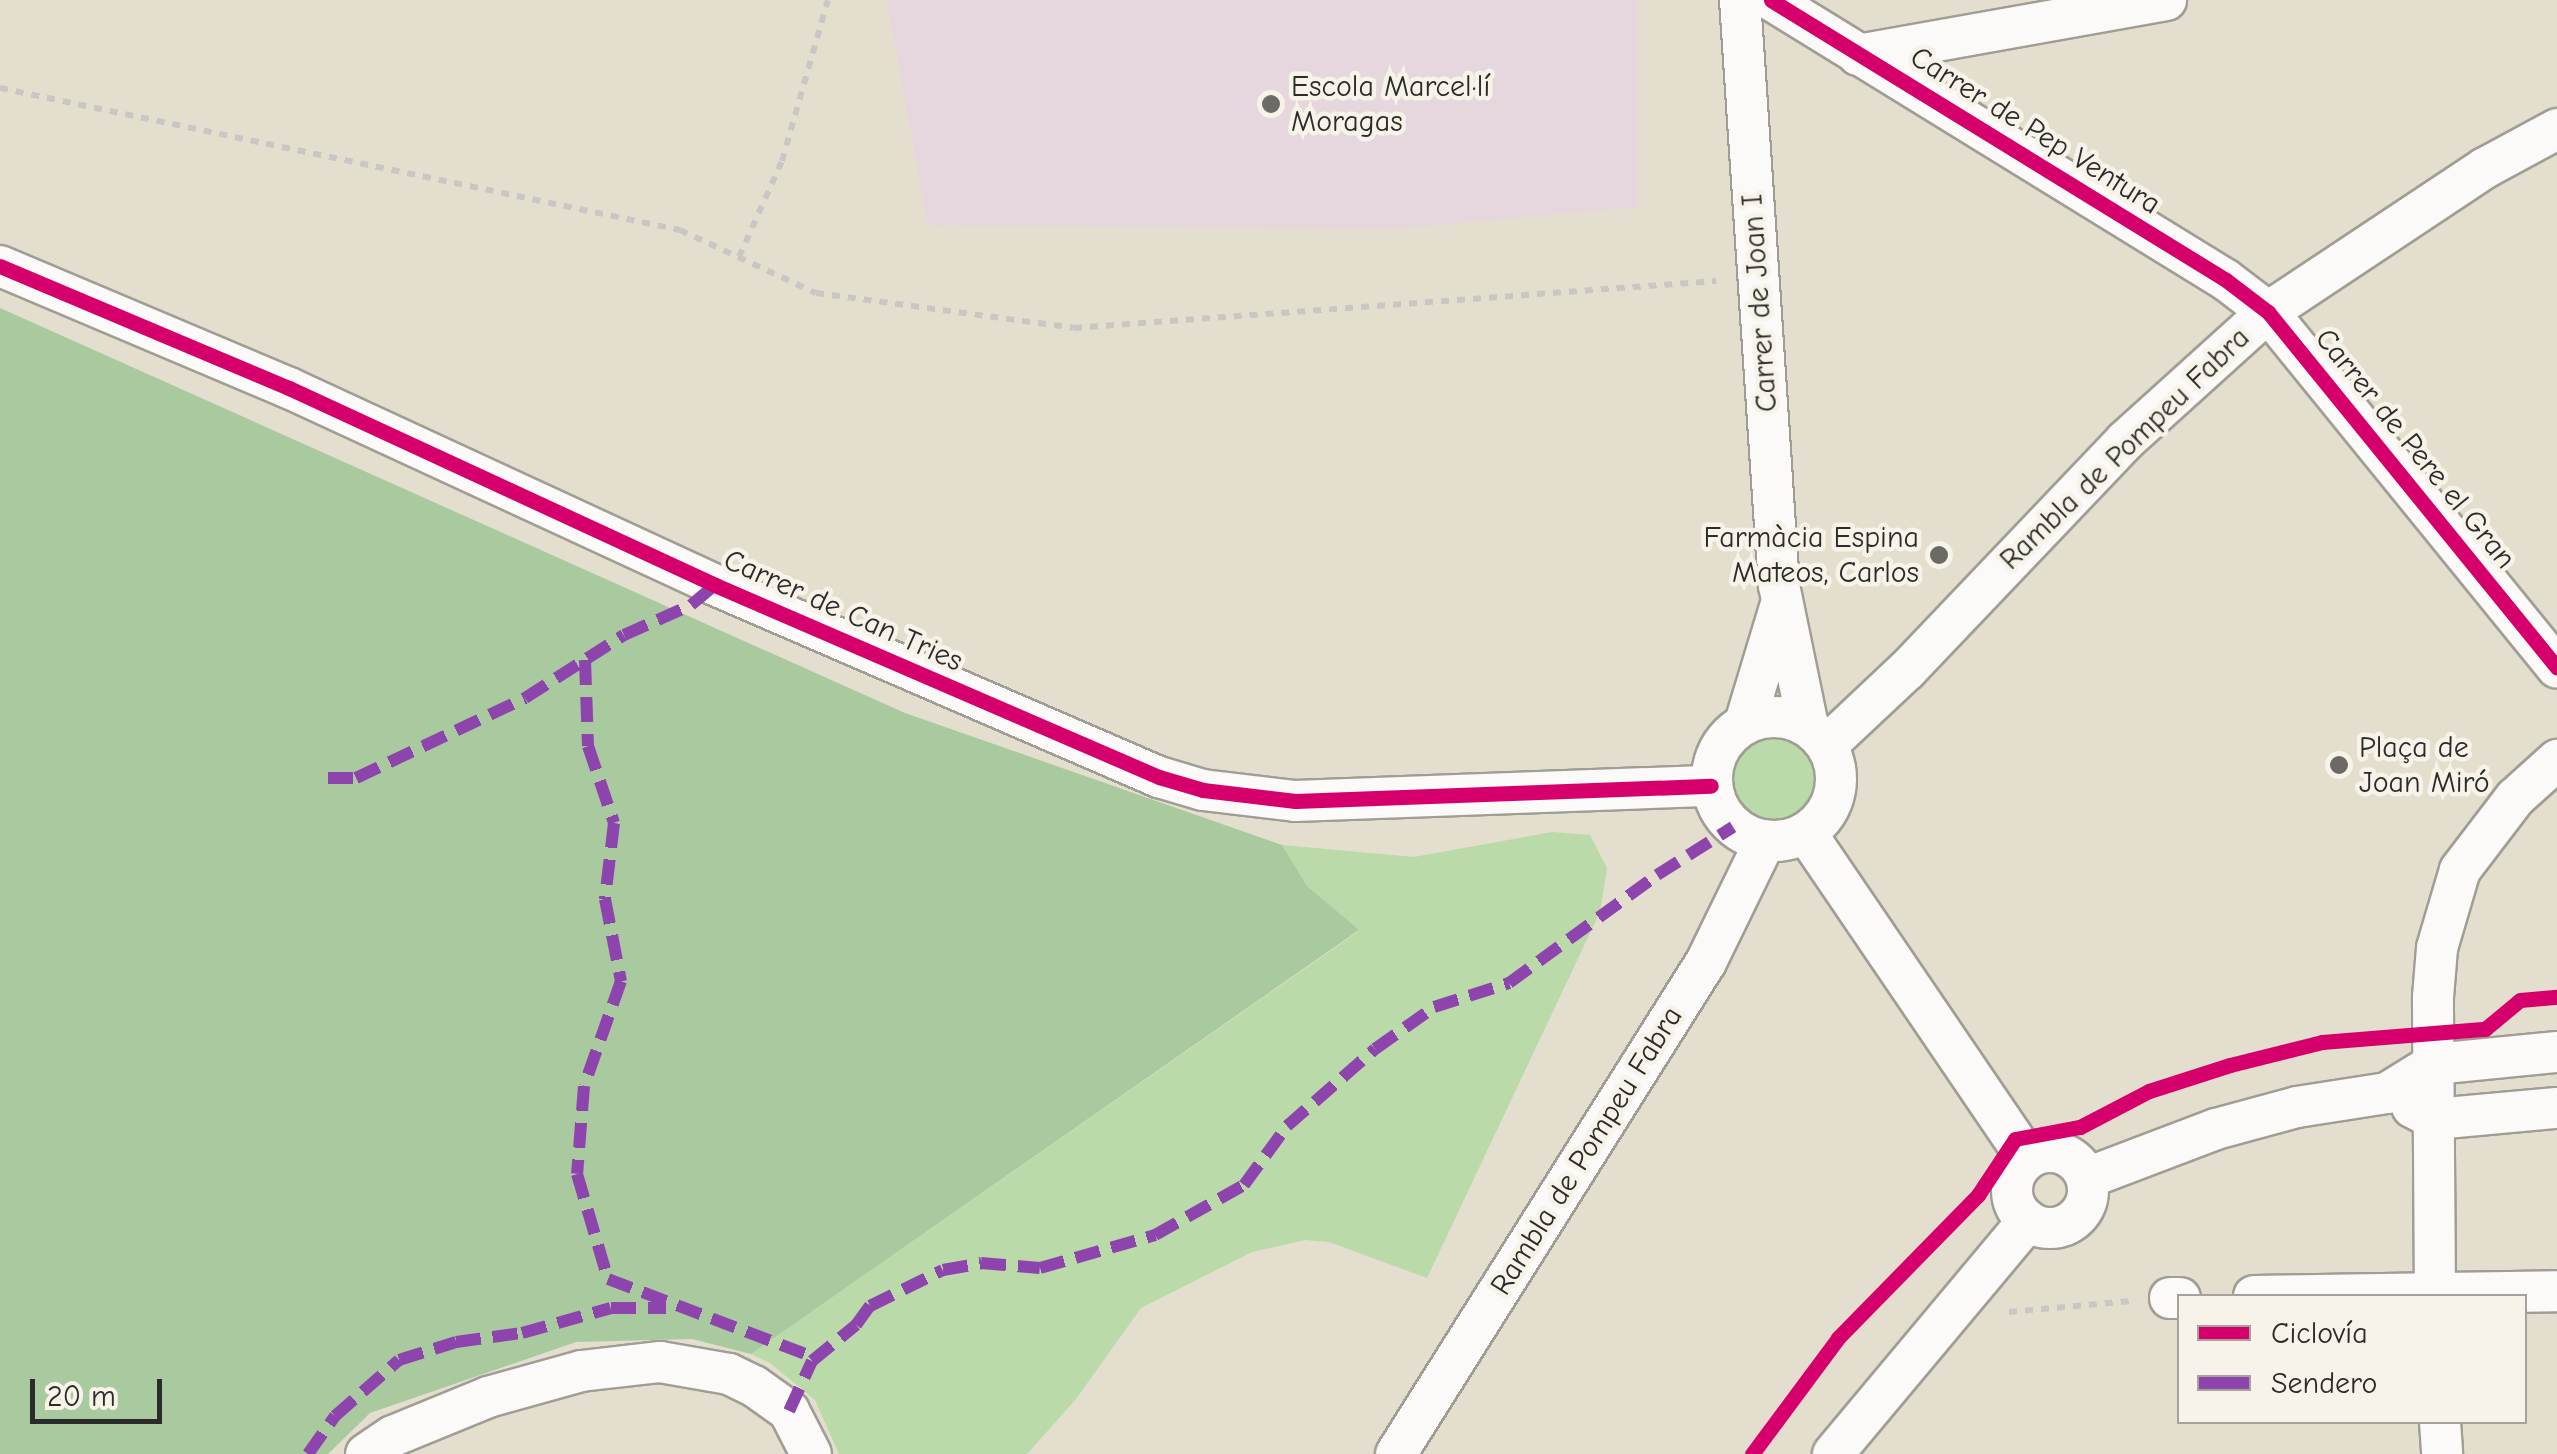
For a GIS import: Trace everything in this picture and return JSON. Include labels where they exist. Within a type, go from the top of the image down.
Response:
[{"type":"street","name":"Carrer de Joan I","points":[[1740,0],[1781,606],[1817,735]]},
{"type":"street","name":"Carrer de Pep Ventura","points":[[1772,0],[2209,270],[2268,312]]},
{"type":"street","points":[[1858,55],[2166,0]]},
{"type":"street","name":"Rambla de Pompeu Fabra","points":[[1817,735],[1907,670],[2125,441],[2268,312],[2485,168],[2557,129]]},
{"type":"street","name":"Carrer de Can Tries","points":[[0,266],[289,388],[715,585],[1054,735],[1188,786],[1295,800],[1711,786]]},
{"type":"street","name":"Carrer de Pere el Gran","points":[[2268,312],[2557,667]]},
{"type":"street","name":"Carrer de Joan I","points":[[1745,723],[1781,606]]},
{"type":"street","points":[[1770,716],[1817,735],[1836,784],[1828,809],[1806,833],[1782,841],[1764,841],[1733,827],[1720,812],[1711,786],[1713,764],[1724,741],[1745,723],[1770,716]]},
{"type":"street","points":[[2434,1294],[2437,948],[2460,870],[2516,798],[2557,760]]},
{"type":"street","points":[[1806,833],[2027,1158]]},
{"type":"street","name":"Rambla de Pompeu Fabra","points":[[1396,1454],[1706,962],[1764,841]]},
{"type":"street","points":[[2086,1178],[2216,1129],[2297,1107],[2387,1093],[2434,1064],[2557,1052]]},
{"type":"street","points":[[2387,1093],[2434,1119],[2557,1108]]},
{"type":"street","points":[[2042,1152],[2062,1153],[2078,1163],[2086,1178],[2087,1201],[2072,1222],[2046,1228],[2028,1221],[2015,1206],[2012,1190],[2016,1171],[2027,1158],[2042,1152]]},
{"type":"street","points":[[1834,1454],[2028,1221]]},
{"type":"street","points":[[2465,1294],[2557,1291]]},
{"type":"street","points":[[366,1454],[393,1436],[488,1397],[582,1371],[660,1362],[729,1374],[754,1386],[789,1411],[811,1454]]},
{"type":"street","points":[[2440,1424],[2442,1454]]},
{"type":"path","points":[[739,258],[782,161],[828,0]]},
{"type":"path","points":[[0,88],[680,230],[816,294],[1074,328],[1759,278]]},
{"type":"path","points":[[2038,1307],[2175,1298]]},
{"type":"shaded area","name":"Escola Marcel·lí Moragas","points":[[887,0],[1637,0],[1637,207],[1393,229],[928,225]]},
{"type":"green space","points":[[0,308],[905,713],[1282,845],[1307,886],[1359,930],[751,1354],[692,1339],[576,1342],[370,1413],[328,1454],[0,1454]]},
{"type":"green space","points":[[1774,732],[1791,735],[1806,745],[1816,760],[1816,794],[1806,809],[1791,819],[1774,822],[1757,819],[1742,809],[1732,794],[1729,777],[1732,760],[1742,745],[1757,735]]},
{"type":"green space","points":[[1552,832],[1590,835],[1607,868],[1600,912],[1427,1278],[1329,1242],[1305,1240],[1252,1252],[1141,1308],[1076,1399],[1027,1454],[839,1454],[815,1400],[770,1363],[751,1354],[1359,931],[1307,886],[1282,845],[1414,857]]},
{"type":"marked path","points":[[328,778],[356,778],[525,698],[624,635],[691,605],[715,585]]},
{"type":"marked path","points":[[585,660],[588,746],[614,823],[605,899],[621,981],[584,1086],[577,1174],[608,1279],[816,1358]]},
{"type":"marked path","points":[[789,1411],[812,1361],[856,1325],[870,1306],[943,1270],[981,1263],[1040,1268],[1155,1235],[1244,1185],[1287,1126],[1375,1049],[1434,1007],[1509,983],[1657,875],[1733,827]]},
{"type":"marked path","points":[[308,1454],[335,1416],[399,1360],[456,1342],[522,1333],[611,1308],[666,1308]]},
{"type":"cycle path","points":[[1771,0],[2226,280],[2268,312],[2557,667]]},
{"type":"cycle path","points":[[0,266],[289,388],[715,585],[1159,777],[1203,790],[1295,801],[1711,786]]},
{"type":"cycle path","points":[[1752,1454],[1838,1338],[1978,1195],[2015,1139],[2080,1127],[2149,1091],[2230,1065],[2322,1042],[2485,1029],[2520,1000],[2557,997]]},
{"type":"place","name":"Escola Marcel·lí Moragas","points":[[1271,104]]},
{"type":"place","name":"Farmàcia Espina Mateos, Carlos","points":[[1939,555]]},
{"type":"place","name":"Plaça de Joan Miró","points":[[2339,765]]}]
